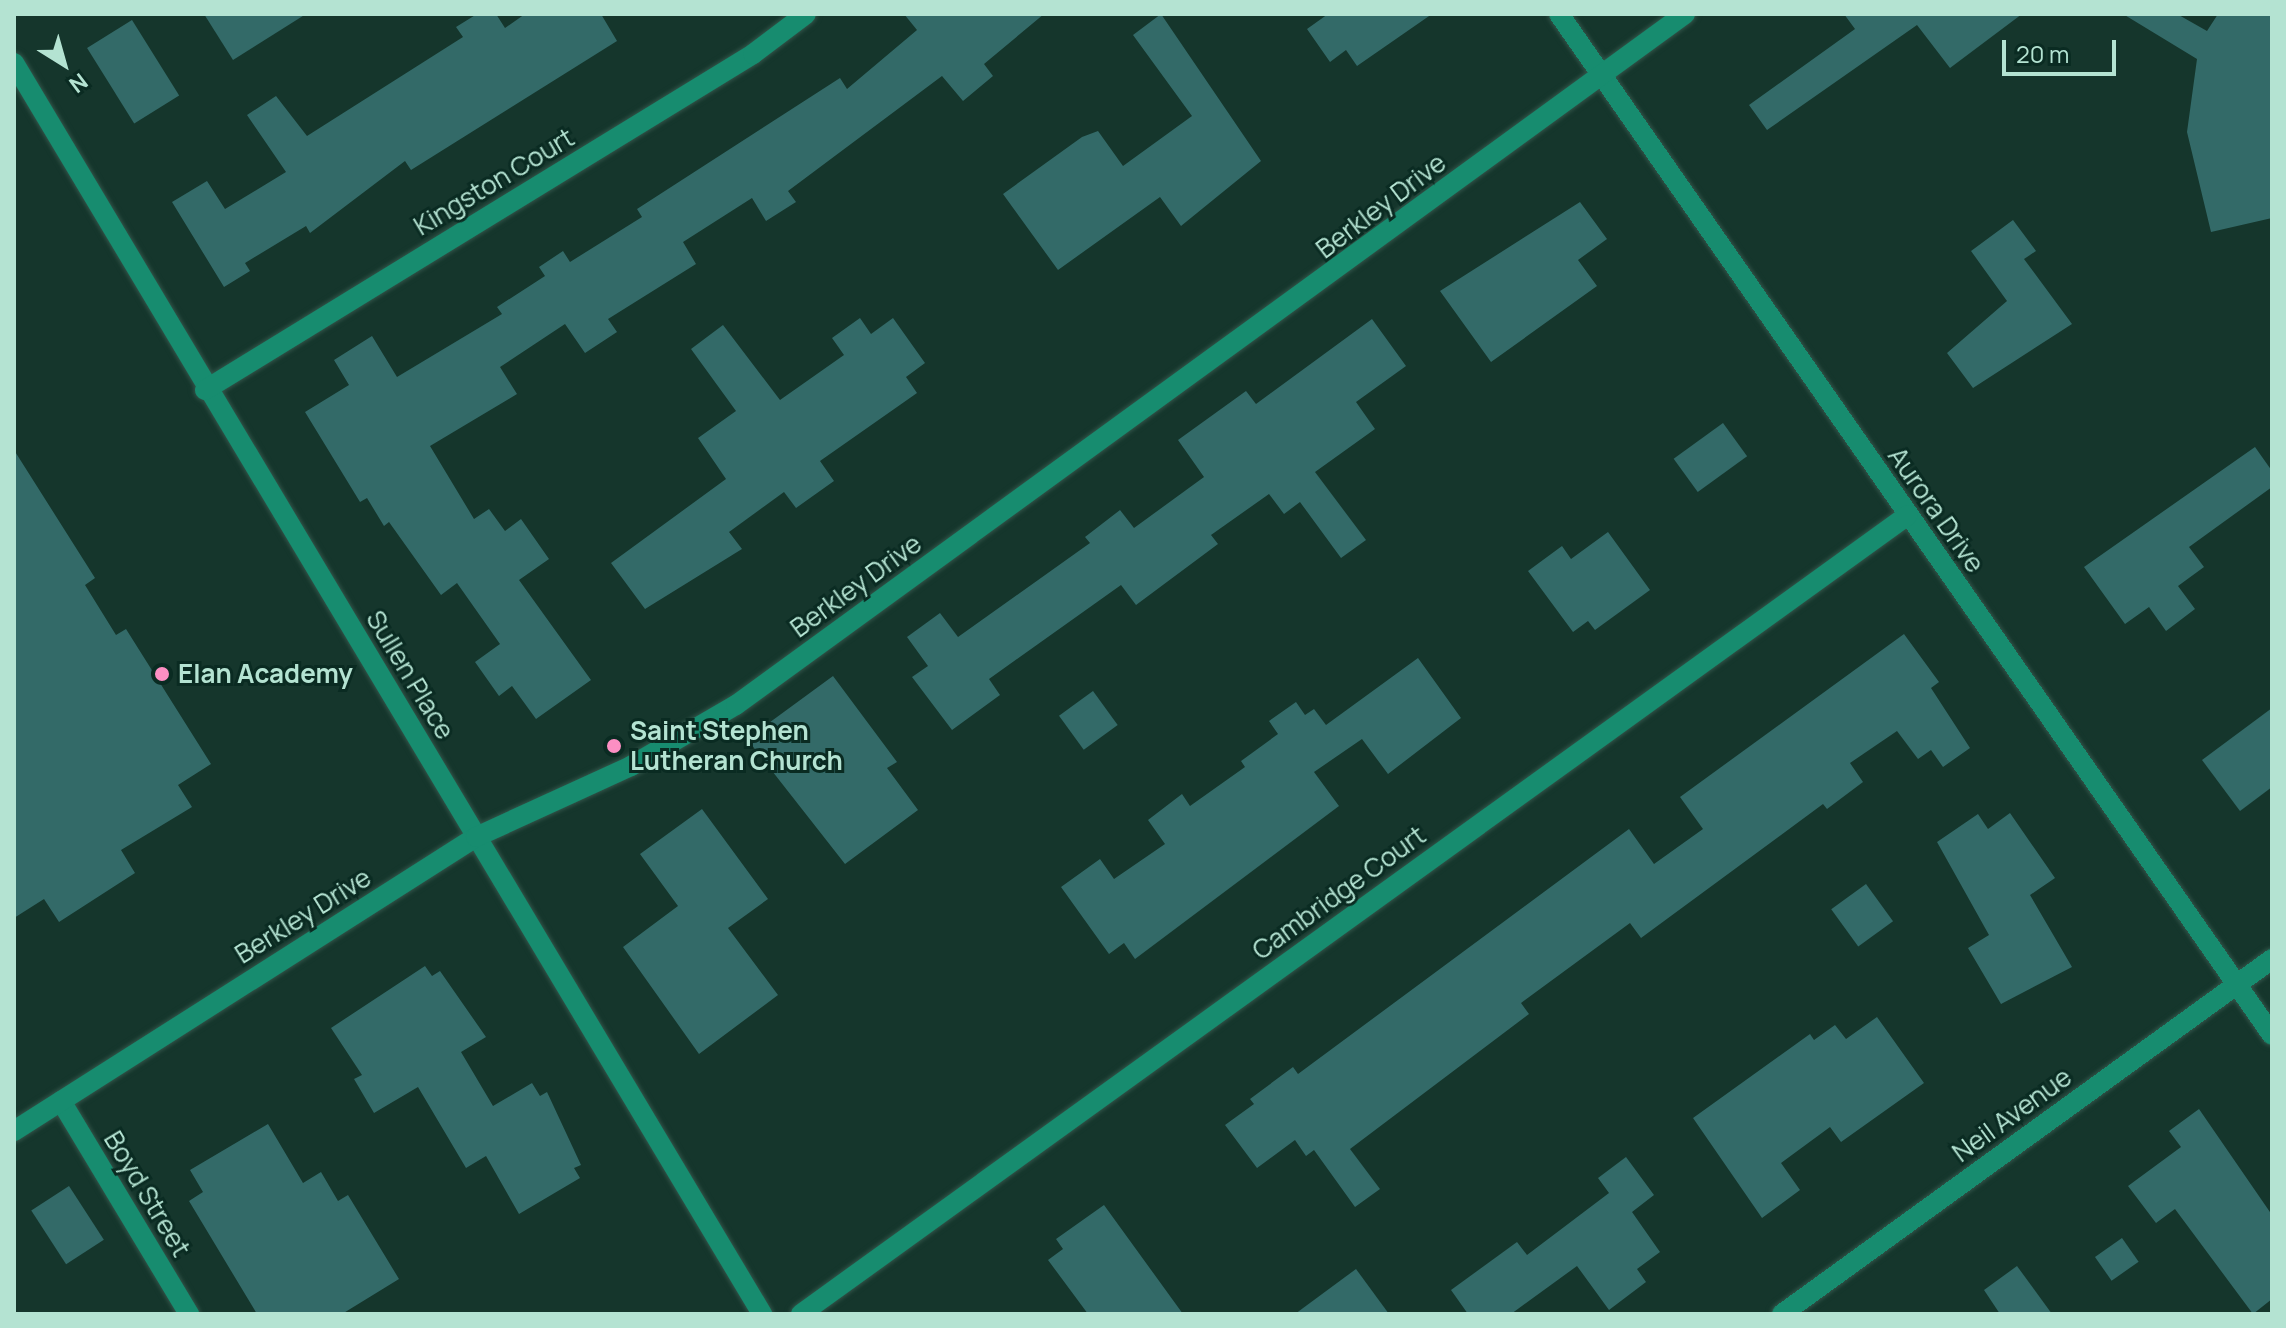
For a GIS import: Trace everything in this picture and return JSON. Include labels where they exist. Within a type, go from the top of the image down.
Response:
[{"type":"street","name":"Kingston Court","points":[[205,390],[740,62],[806,14]]},
{"type":"street","name":"Aurora Drive","points":[[1559,14],[2272,1035]]},
{"type":"street","name":"Berkley Drive","points":[[14,1131],[476,837],[631,766],[736,705],[1685,14]]},
{"type":"street","name":"Sullen Place","points":[[14,63],[205,390],[762,1314]]},
{"type":"street","name":"Cambridge Court","points":[[801,1314],[1908,515]]},
{"type":"street","name":"Neil Avenue","points":[[1782,1314],[2272,959]]},
{"type":"street","name":"Boyd Street","points":[[61,1101],[189,1314]]},
{"type":"building","points":[[204,14],[306,14],[233,60]]},
{"type":"building","points":[[477,14],[496,14],[505,28],[525,14],[601,14],[617,41],[411,170],[405,161],[310,233],[306,226],[245,263],[250,271],[224,287],[172,202],[207,181],[225,209],[286,172],[247,115],[276,96],[307,136],[463,37],[456,27]]},
{"type":"building","points":[[904,14],[1044,14],[984,64],[993,76],[963,101],[942,76],[788,191],[796,202],[766,221],[752,198],[683,242],[696,264],[608,319],[617,332],[585,353],[565,324],[500,367],[517,394],[430,446],[474,519],[489,509],[505,531],[521,519],[549,559],[519,580],[591,680],[536,719],[512,686],[499,696],[475,662],[500,644],[457,583],[441,595],[389,522],[384,526],[367,498],[360,502],[305,412],[349,385],[334,360],[372,336],[397,377],[502,314],[497,307],[545,276],[539,267],[563,251],[570,262],[642,217],[637,209],[840,78],[847,89],[917,30]]},
{"type":"building","points":[[1161,14],[1261,161],[1181,226],[1160,197],[1058,270],[1003,194],[1082,137],[1098,131],[1123,166],[1192,116],[1133,35]]},
{"type":"building","points":[[1328,14],[1432,14],[1357,66],[1346,50],[1330,62],[1307,29]]},
{"type":"building","points":[[1844,14],[2022,14],[1950,68],[1917,25],[1767,130],[1749,105],[1855,29]]},
{"type":"building","points":[[2123,14],[2177,14],[2207,31],[2218,14],[2272,14],[2272,218],[2211,232],[2187,132],[2197,59]]},
{"type":"building","points":[[132,20],[179,95],[134,124],[87,48]]},
{"type":"building","points":[[1580,202],[1607,239],[1578,260],[1597,286],[1491,362],[1440,291]]},
{"type":"building","points":[[2013,220],[2036,251],[2024,259],[2072,324],[1973,388],[1947,353],[2007,301],[1971,251]]},
{"type":"building","points":[[860,318],[871,334],[893,318],[925,363],[906,377],[917,393],[820,461],[834,481],[796,508],[784,492],[729,532],[742,549],[645,609],[611,563],[726,479],[698,438],[736,411],[691,349],[723,325],[780,400],[844,355],[832,338]]},
{"type":"building","points":[[1372,319],[1406,366],[1356,402],[1375,429],[1315,472],[1366,540],[1341,558],[1300,502],[1284,514],[1269,494],[1211,535],[1218,544],[1136,605],[1121,585],[989,679],[1000,695],[952,730],[912,677],[928,666],[907,637],[940,613],[958,637],[1090,543],[1085,537],[1120,510],[1134,528],[1204,477],[1178,440],[1246,391],[1256,404]]},
{"type":"building","points":[[1723,423],[1747,456],[1698,492],[1674,459]]},
{"type":"building","points":[[2255,447],[2272,471],[2272,487],[2189,547],[2204,567],[2178,586],[2195,609],[2166,631],[2149,607],[2125,624],[2084,567]]},
{"type":"building","points":[[14,450],[95,578],[85,585],[116,635],[126,629],[211,764],[178,785],[192,807],[121,850],[135,873],[59,922],[44,899],[14,918]]},
{"type":"building","points":[[1608,532],[1650,590],[1595,630],[1588,621],[1573,632],[1528,571],[1562,546],[1571,559]]},
{"type":"building","points":[[1904,634],[1939,682],[1931,688],[1970,748],[1943,767],[1931,750],[1918,759],[1897,731],[1850,763],[1863,782],[1827,809],[1823,804],[1641,938],[1630,923],[1521,1003],[1529,1014],[1350,1149],[1380,1189],[1355,1207],[1314,1150],[1306,1156],[1295,1140],[1257,1168],[1225,1125],[1254,1104],[1250,1099],[1293,1067],[1298,1074],[1629,829],[1654,864],[1703,829],[1680,797]]},
{"type":"building","points":[[1418,658],[1461,718],[1388,774],[1362,739],[1314,772],[1339,806],[1135,959],[1124,943],[1109,954],[1061,887],[1100,859],[1114,879],[1165,844],[1148,820],[1182,794],[1190,806],[1245,767],[1241,761],[1278,734],[1269,721],[1296,702],[1305,715],[1314,709],[1326,725]]},
{"type":"building","points":[[833,676],[897,762],[887,768],[918,810],[845,864],[747,739]]},
{"type":"building","points":[[1093,691],[1118,725],[1084,750],[1059,716]]},
{"type":"building","points":[[2272,708],[2272,787],[2240,811],[2202,760]]},
{"type":"building","points":[[702,809],[768,899],[728,928],[778,995],[699,1054],[623,947],[678,906],[640,854]]},
{"type":"building","points":[[2010,813],[2055,878],[2030,895],[2072,967],[2001,1004],[1968,948],[1989,935],[1937,842],[1978,814],[1988,829]]},
{"type":"building","points":[[1866,884],[1893,921],[1858,946],[1831,909]]},
{"type":"building","points":[[425,966],[432,976],[440,971],[486,1037],[461,1052],[493,1106],[532,1083],[540,1096],[547,1092],[581,1165],[574,1168],[580,1178],[519,1214],[486,1156],[466,1168],[418,1087],[374,1113],[354,1079],[362,1075],[331,1028]]},
{"type":"building","points":[[1877,1017],[1924,1083],[1841,1142],[1830,1127],[1781,1163],[1800,1190],[1762,1218],[1693,1118],[1810,1034],[1814,1040],[1835,1025],[1846,1039]]},
{"type":"building","points":[[2199,1109],[2272,1215],[2272,1299],[2253,1314],[2175,1209],[2156,1223],[2128,1186],[2181,1147],[2169,1131]]},
{"type":"building","points":[[268,1124],[303,1183],[321,1172],[338,1201],[348,1195],[399,1279],[342,1314],[257,1314],[189,1201],[203,1192],[190,1170]]},
{"type":"building","points":[[1626,1157],[1654,1195],[1632,1212],[1660,1252],[1637,1269],[1646,1282],[1609,1310],[1577,1266],[1511,1314],[1468,1314],[1451,1290],[1517,1242],[1527,1255],[1609,1193],[1598,1178]]},
{"type":"building","points":[[69,1186],[104,1240],[66,1264],[31,1211]]},
{"type":"building","points":[[1104,1205],[1183,1314],[1088,1314],[1048,1260],[1063,1249],[1056,1239]]},
{"type":"building","points":[[2122,1238],[2139,1262],[2112,1281],[2095,1257]]},
{"type":"building","points":[[2017,1266],[2052,1314],[2000,1314],[1984,1290]]},
{"type":"building","points":[[1356,1269],[1389,1314],[1295,1314]]},
{"type":"place","name":"Elan Academy","points":[[162,674]]},
{"type":"place","name":"Saint Stephen Lutheran Church","points":[[614,746]]}]
